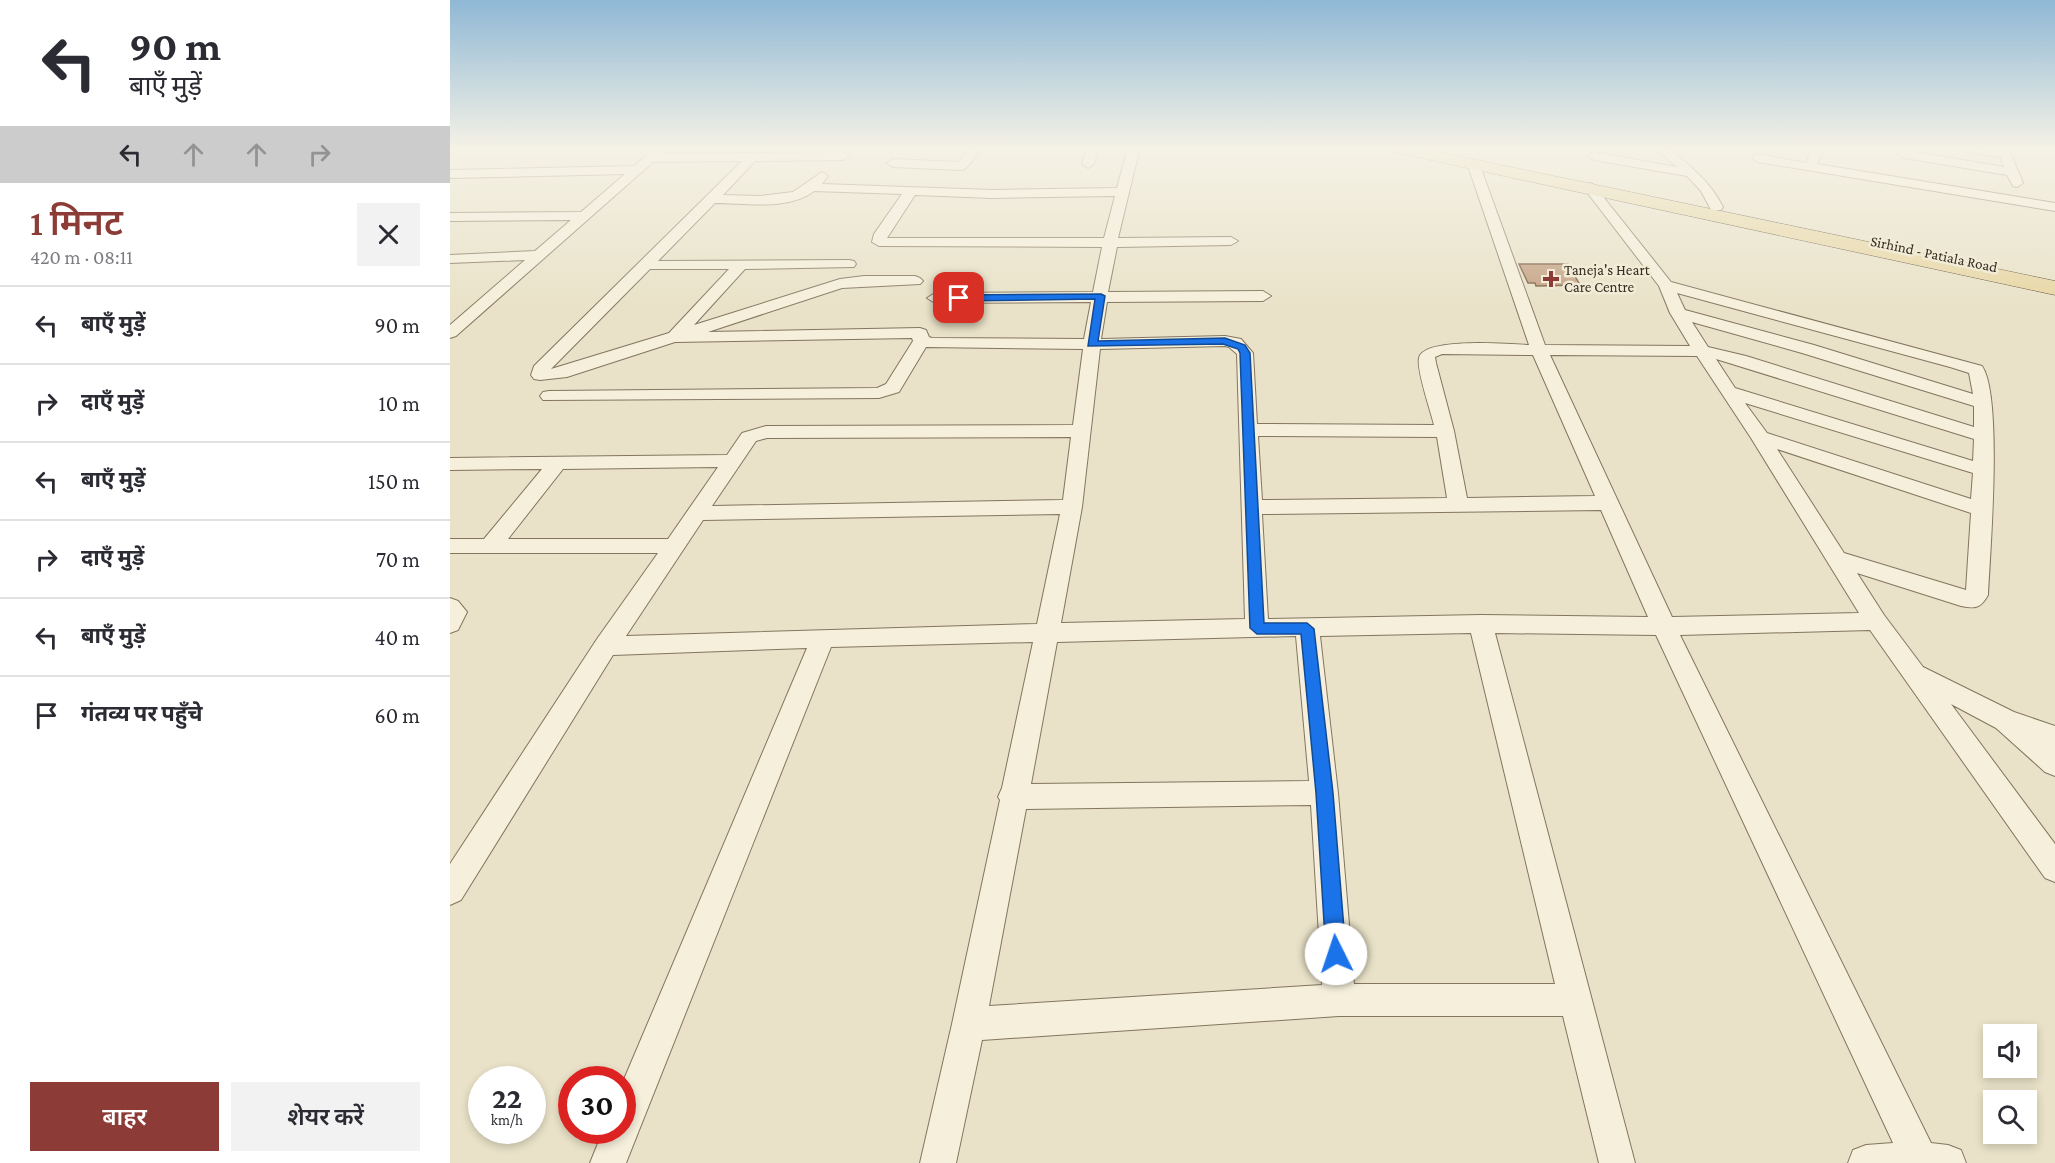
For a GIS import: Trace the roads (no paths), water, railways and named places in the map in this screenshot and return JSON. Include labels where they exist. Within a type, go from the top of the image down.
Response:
[{"type":"main road","points":[[1655,201],[2055,288]]},
{"type":"main road","name":"Sirhind - Patiala Road","points":[[1688,201],[2055,280]]},
{"type":"street","points":[[450,333],[601,201]]},
{"type":"street","points":[[710,201],[538,373],[540,375],[561,373],[840,284],[864,280],[915,281]]},
{"type":"street","points":[[904,201],[881,234],[879,242],[1231,241]]},
{"type":"street","points":[[939,1163],[1072,507],[1092,344],[1120,201]]},
{"type":"street","points":[[1486,201],[1538,348],[1664,626],[1934,1162],[1866,1163]]},
{"type":"street","points":[[1600,201],[1666,285],[1678,313],[1728,392],[1760,437],[1876,621],[2055,868]]},
{"type":"street","points":[[1714,201],[1716,207]]},
{"type":"street","points":[[2022,202],[2055,207]]},
{"type":"street","points":[[450,217],[585,216]]},
{"type":"street","points":[[450,259],[541,255]]},
{"type":"street","points":[[644,265],[849,264]]},
{"type":"street","points":[[674,337],[741,265]]},
{"type":"street","points":[[1666,285],[1968,367],[1979,375],[1983,403],[1981,435],[1983,470],[1977,595],[1973,600],[1961,598],[1836,558]]},
{"type":"street","points":[[935,298],[1263,296]]},
{"type":"street","points":[[450,313],[475,312]]},
{"type":"street","points":[[1678,313],[1808,349],[1983,403]]},
{"type":"street","points":[[549,396],[879,393],[893,388],[921,341],[920,333],[674,337]]},
{"type":"street","points":[[921,341],[932,343],[1092,344],[1225,341],[1242,347],[1245,353],[1250,430],[1257,628]]},
{"type":"street","points":[[1458,504],[1445,431],[1426,363],[1427,356],[1442,349],[1702,351],[1750,363],[1981,435]]},
{"type":"street","points":[[1728,392],[1983,470]]},
{"type":"street","points":[[1250,430],[1445,431]]},
{"type":"street","points":[[450,890],[606,646],[749,437],[766,432],[1083,431]]},
{"type":"street","points":[[1760,437],[1981,509]]},
{"type":"street","points":[[450,464],[734,461]]},
{"type":"street","points":[[490,546],[558,462]]},
{"type":"street","points":[[1252,507],[1609,503]]},
{"type":"street","points":[[699,513],[1072,507]]},
{"type":"street","points":[[450,546],[675,546]]},
{"type":"street","points":[[450,607],[455,612],[450,624]]},
{"type":"street","points":[[606,646],[823,638],[1257,628],[1307,629],[1481,624],[1664,626],[1876,621]]},
{"type":"street","points":[[1481,624],[1617,1163]]},
{"type":"street","points":[[1307,629],[1324,793],[1339,1000]]},
{"type":"street","points":[[636,1096],[823,638]]},
{"type":"street","points":[[1913,672],[2005,720],[2055,737]]},
{"type":"street","points":[[2005,720],[2055,764]]},
{"type":"street","points":[[1012,797],[1324,793]]},
{"type":"street","points":[[969,1024],[1339,1000],[1577,1000]]},
{"type":"street","points":[[608,1163],[616,1144]]},
{"type":"place","name":"Taneja's Heart Care Centre","points":[[1551,279]]}]
